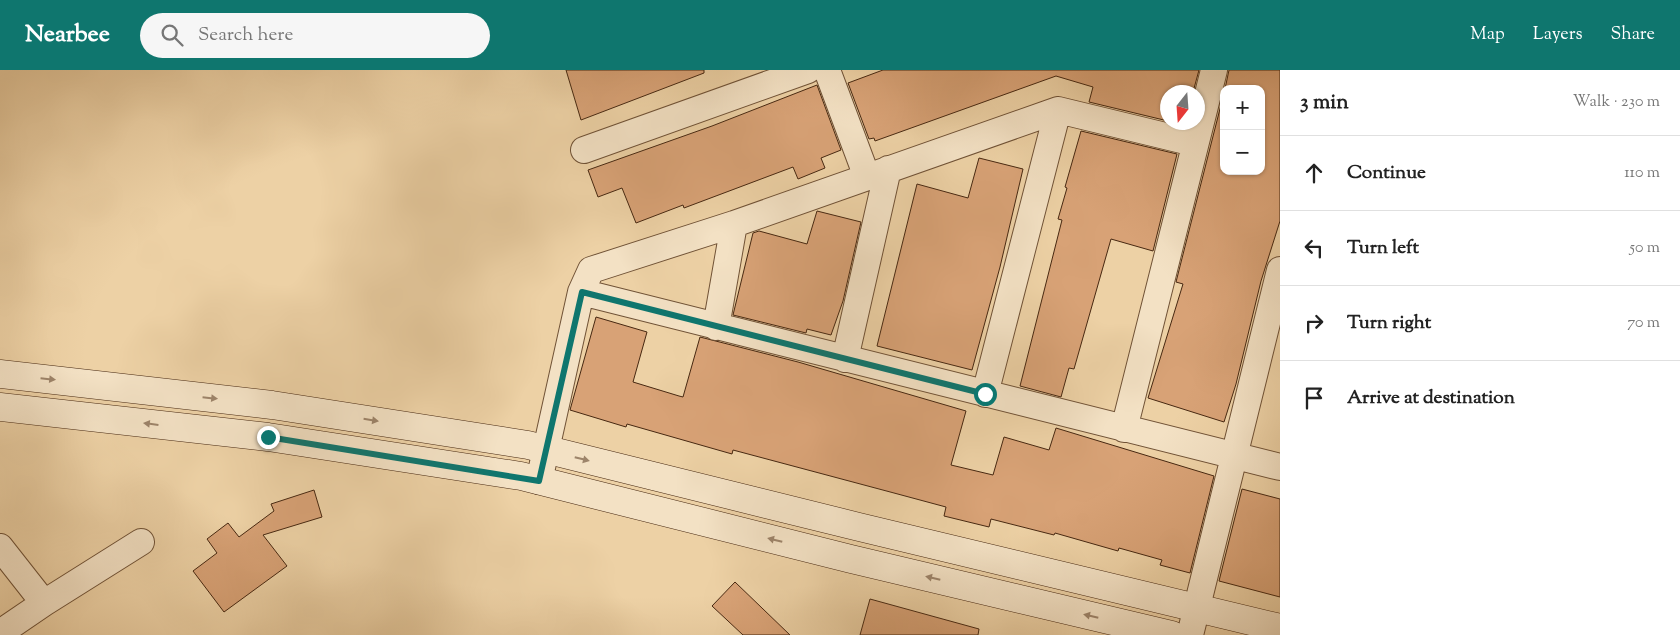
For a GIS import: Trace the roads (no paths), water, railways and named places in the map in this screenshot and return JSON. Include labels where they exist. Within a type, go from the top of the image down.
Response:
[{"type":"main road","points":[[0,374],[272,405],[546,450],[1280,628]]},
{"type":"main road","points":[[0,407],[268,437],[539,481],[851,559],[1172,635]]},
{"type":"street","points":[[584,150],[808,70]]},
{"type":"street","points":[[827,70],[877,173],[845,359]]},
{"type":"street","points":[[1124,429],[1194,143],[1214,70]]},
{"type":"street","points":[[985,394],[1058,110]]},
{"type":"street","points":[[539,481],[582,292],[591,270],[734,224],[1058,110],[1194,143]]},
{"type":"street","points":[[716,327],[734,224]]},
{"type":"street","points":[[1190,635],[1280,270]]},
{"type":"street","points":[[582,292],[1280,468]]},
{"type":"street","points":[[0,633],[141,542]]},
{"type":"street","points":[[0,546],[44,603]]}]
